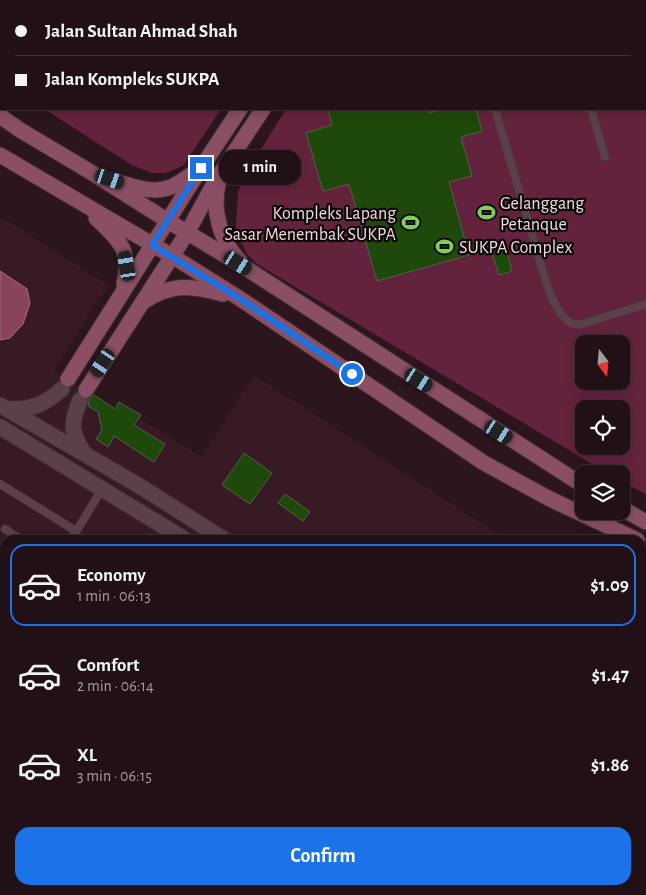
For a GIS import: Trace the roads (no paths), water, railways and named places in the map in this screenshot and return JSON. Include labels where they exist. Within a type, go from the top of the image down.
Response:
[{"type":"main road","points":[[65,384],[123,290],[239,110]]},
{"type":"main road","points":[[83,395],[187,233],[216,180],[262,110]]},
{"type":"main road","points":[[0,116],[259,277],[575,480]]},
{"type":"main road","points":[[0,155],[172,256],[239,298],[484,463],[550,499],[627,535]]},
{"type":"main road","points":[[228,161],[217,189],[220,226],[228,245],[238,259],[259,277]]},
{"type":"main road","points":[[89,171],[136,188],[152,190],[177,184],[201,168]]},
{"type":"main road","points":[[77,200],[121,244],[125,255],[127,272],[123,290]]},
{"type":"main road","points":[[141,304],[170,288],[188,287],[205,289],[239,298]]},
{"type":"main road","points":[[630,513],[646,522]]},
{"type":"street","points":[[4,407],[19,409],[36,406],[52,398],[65,384]]},
{"type":"street","points":[[83,395],[74,418],[73,430],[83,452]]},
{"type":"street","points":[[4,407],[138,485],[217,535]]},
{"type":"street","points":[[0,427],[178,535]]},
{"type":"lane","points":[[495,110],[547,285],[560,313],[566,320],[574,324],[582,324],[646,304]]},
{"type":"lane","points":[[591,110],[605,157]]},
{"type":"lane","points":[[0,484],[76,531]]},
{"type":"lane","points":[[74,535],[102,489]]},
{"type":"lane","points":[[5,529],[14,535]]},
{"type":"place","name":"Gelanggang Petanque","points":[[486,213]]},
{"type":"place","name":"Kompleks Lapang Sasar Menembak SUKPA","points":[[410,223]]},
{"type":"place","name":"SUKPA Complex","points":[[445,247]]}]
